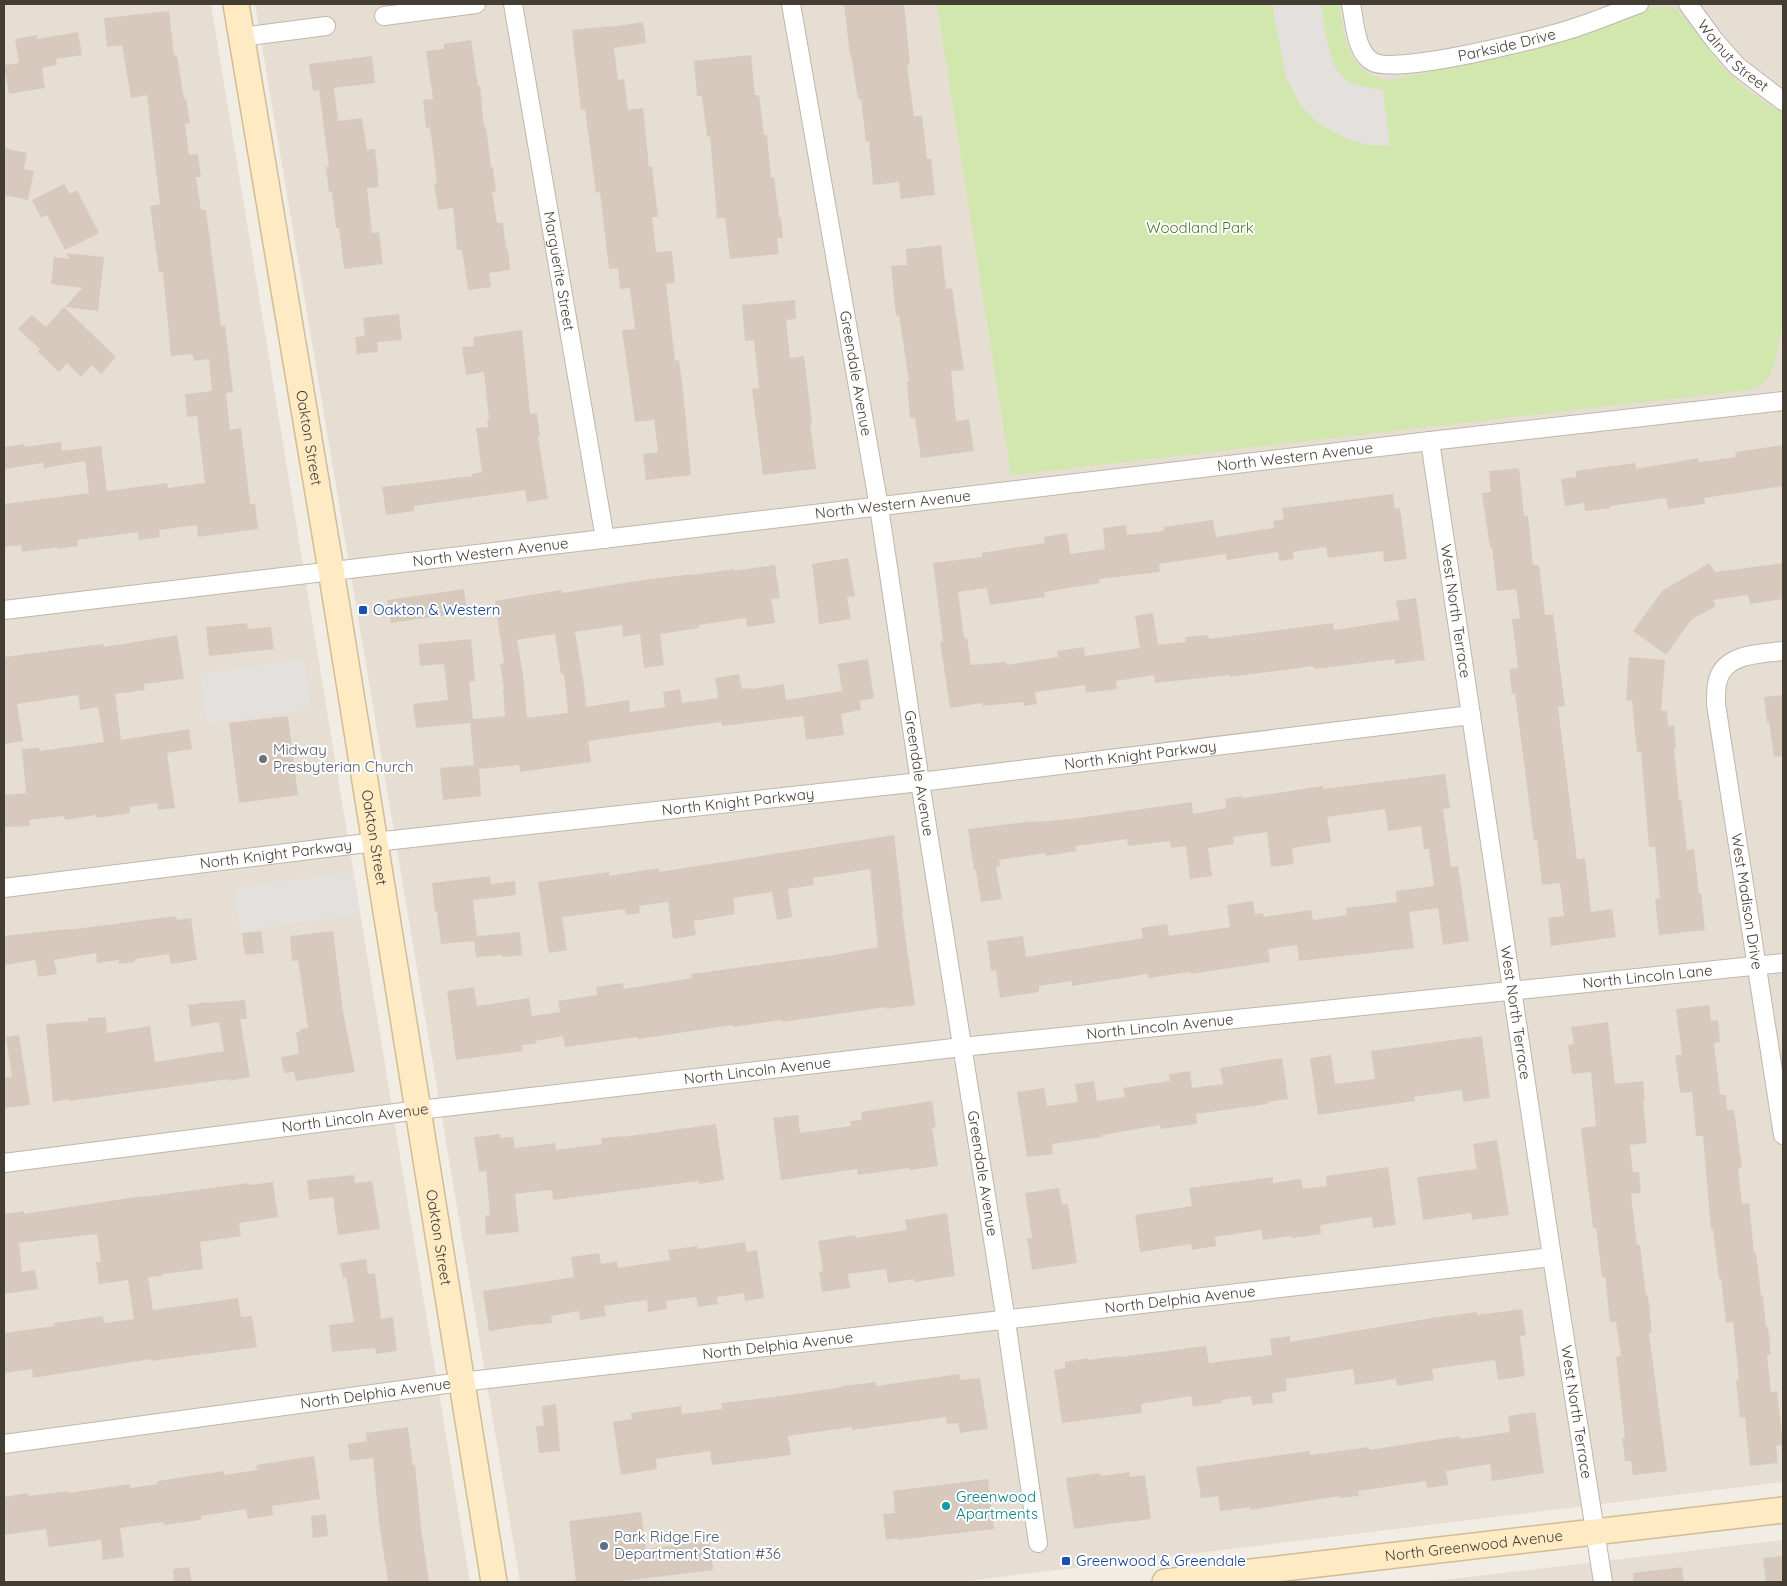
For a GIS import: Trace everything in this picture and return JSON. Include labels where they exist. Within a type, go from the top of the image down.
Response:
[{"type":"main road","name":"Oakton Street","points":[[236,4],[331,570],[494,1582]]},
{"type":"main road","name":"North Greenwood Avenue","points":[[1165,1582],[1783,1510]]},
{"type":"street","points":[[384,16],[476,4]]},
{"type":"street","name":"Marguerite Street","points":[[513,4],[605,539]]},
{"type":"street","name":"Greendale Avenue","points":[[791,4],[879,507],[920,782],[1006,1320],[1038,1543]]},
{"type":"street","name":"Parkside Drive","points":[[1351,4],[1362,51],[1372,62],[1383,66],[1469,55],[1570,29],[1639,4]]},
{"type":"street","name":"Walnut Street","points":[[1688,4],[1737,66],[1783,101]]},
{"type":"street","points":[[241,37],[326,26]]},
{"type":"street","name":"North Western Avenue","points":[[4,610],[1430,441],[1782,396]]},
{"type":"street","name":"West North Terrace","points":[[1430,441],[1552,1258],[1604,1582]]},
{"type":"street","name":"West Madison Drive","points":[[1783,651],[1749,655],[1734,660],[1724,668],[1717,682],[1716,704],[1783,1135]]},
{"type":"street","name":"North Knight Parkway","points":[[4,888],[375,842],[920,782],[1471,715]]},
{"type":"street","name":"North Lincoln Lane","points":[[1512,991],[1783,963]]},
{"type":"street","name":"North Lincoln Avenue","points":[[4,1163],[419,1110],[962,1047],[1512,991]]},
{"type":"street","name":"North Delphia Avenue","points":[[4,1444],[461,1382],[1552,1258]]},
{"type":"shaded area","points":[[4,4],[211,4],[470,1582],[4,1582]]},
{"type":"shaded area","points":[[255,4],[1783,4],[1783,1482],[959,1582],[520,1582]]},
{"type":"shaded area","points":[[1272,4],[1321,4],[1333,63],[1339,73],[1347,81],[1356,85],[1383,90],[1390,146],[1369,145],[1351,140],[1316,121],[1301,106],[1286,77]]},
{"type":"shaded area","points":[[304,659],[311,709],[207,724],[200,674]]},
{"type":"shaded area","points":[[353,872],[359,914],[240,931],[234,888]]},
{"type":"shaded area","points":[[1783,1540],[1783,1582],[1425,1582]]},
{"type":"green space","name":"Woodland Park","points":[[937,4],[1339,4],[1346,42],[1357,63],[1365,71],[1376,77],[1390,80],[1537,49],[1593,31],[1655,7],[1674,7],[1736,81],[1755,96],[1783,113],[1783,320],[1774,366],[1768,378],[1760,386],[1748,390],[1011,475]]},
{"type":"building","points":[[844,4],[904,4],[910,64],[907,65],[914,116],[922,116],[927,159],[931,159],[935,195],[901,199],[899,182],[873,185],[869,141],[866,142],[861,99],[858,99],[850,56]]},
{"type":"building","points":[[169,11],[174,56],[177,55],[190,123],[185,124],[189,155],[198,154],[201,177],[196,177],[201,210],[206,210],[221,326],[225,325],[233,392],[226,393],[230,430],[241,428],[250,504],[255,504],[258,529],[198,537],[197,525],[159,530],[160,537],[139,540],[138,532],[77,540],[78,546],[57,549],[57,547],[22,552],[21,545],[4,547],[4,504],[89,493],[85,461],[44,468],[43,463],[4,469],[4,447],[24,444],[25,447],[61,442],[62,451],[101,446],[107,491],[167,483],[168,488],[205,483],[197,416],[187,417],[185,394],[212,391],[209,359],[194,361],[192,354],[171,356],[163,272],[159,272],[150,206],[160,204],[147,95],[131,98],[122,45],[107,47],[104,18]]},
{"type":"building","points":[[643,22],[646,43],[614,48],[618,80],[624,79],[628,110],[643,108],[649,167],[652,166],[658,217],[652,217],[656,252],[672,251],[675,283],[666,284],[675,361],[679,360],[691,475],[646,480],[643,454],[658,452],[654,420],[635,422],[622,330],[635,329],[630,288],[620,289],[618,268],[609,269],[600,192],[596,193],[585,109],[581,110],[572,30]]},
{"type":"building","points":[[78,32],[82,55],[56,59],[57,65],[42,68],[45,88],[9,94],[4,65],[19,63],[15,39],[37,35],[37,39]]},
{"type":"building","points":[[471,40],[478,86],[480,86],[484,127],[486,127],[491,167],[493,167],[496,191],[492,192],[497,223],[503,223],[510,270],[489,273],[491,287],[468,290],[462,250],[457,250],[453,208],[438,210],[434,184],[437,183],[430,127],[426,128],[423,100],[433,99],[426,51],[444,49],[444,44]]},
{"type":"building","points":[[751,55],[755,95],[759,95],[764,135],[767,135],[771,178],[774,177],[783,238],[777,238],[779,254],[730,259],[725,218],[717,218],[710,136],[707,137],[702,96],[697,96],[694,61]]},
{"type":"building","points":[[372,56],[375,83],[334,88],[338,121],[362,118],[367,150],[375,149],[379,187],[367,188],[372,233],[379,232],[383,264],[344,269],[339,228],[336,228],[332,192],[329,192],[326,167],[329,167],[319,90],[313,91],[309,64]]},
{"type":"building","points":[[4,148],[27,153],[24,169],[34,171],[28,200],[4,195]]},
{"type":"building","points":[[64,184],[70,194],[77,190],[99,233],[65,250],[47,215],[41,218],[32,200]]},
{"type":"building","points":[[941,245],[946,289],[952,288],[964,370],[951,371],[956,421],[969,419],[974,451],[921,458],[915,418],[910,418],[907,382],[909,382],[899,315],[896,316],[891,266],[907,265],[906,249]]},
{"type":"building","points":[[66,253],[104,257],[98,311],[65,307],[82,288],[51,284],[54,257],[70,259]]},
{"type":"building","points":[[795,300],[796,319],[786,320],[790,358],[804,356],[816,469],[763,475],[752,389],[759,388],[754,340],[745,341],[742,305]]},
{"type":"building","points":[[64,307],[116,357],[101,374],[92,365],[81,377],[67,363],[59,372],[38,352],[40,349],[18,329],[32,315],[46,327]]},
{"type":"building","points":[[399,314],[402,340],[377,342],[378,352],[357,354],[355,337],[365,336],[363,318]]},
{"type":"building","points":[[522,330],[530,414],[537,413],[540,436],[538,437],[548,499],[527,502],[525,490],[414,506],[414,511],[386,515],[382,487],[472,476],[472,474],[482,472],[476,428],[488,427],[487,420],[489,419],[484,372],[466,375],[462,347],[474,346],[473,337]]},
{"type":"building","points":[[1783,445],[1783,486],[1704,498],[1705,504],[1668,509],[1666,498],[1585,511],[1584,503],[1565,506],[1561,479],[1576,477],[1576,471],[1635,463],[1636,469],[1698,458],[1699,462],[1736,457],[1735,452]]},
{"type":"building","points":[[1519,468],[1524,516],[1528,515],[1533,565],[1539,565],[1545,615],[1553,614],[1565,706],[1558,707],[1577,859],[1585,858],[1591,912],[1612,909],[1616,937],[1551,946],[1548,918],[1564,916],[1560,883],[1542,885],[1537,840],[1534,840],[1515,694],[1512,694],[1509,669],[1518,668],[1512,619],[1520,618],[1516,589],[1497,591],[1492,548],[1490,548],[1482,493],[1491,492],[1489,471]]},
{"type":"building","points":[[1393,494],[1395,509],[1400,508],[1407,559],[1384,562],[1383,551],[1328,558],[1326,547],[1293,552],[1294,559],[1279,561],[1278,552],[1227,560],[1226,554],[1159,564],[1160,572],[1099,579],[1100,583],[1044,592],[1045,597],[990,605],[987,588],[958,592],[964,638],[967,638],[971,665],[1006,662],[1007,665],[1058,657],[1057,651],[1084,647],[1085,656],[1140,648],[1135,616],[1153,613],[1158,645],[1186,642],[1185,637],[1208,635],[1209,639],[1333,623],[1334,630],[1399,620],[1396,601],[1416,598],[1425,660],[1395,664],[1395,659],[1314,669],[1313,666],[1230,677],[1230,675],[1155,683],[1154,675],[1116,681],[1117,689],[1086,693],[1085,685],[1035,692],[1037,704],[1024,706],[1023,702],[983,706],[983,703],[950,708],[940,642],[943,641],[933,563],[982,557],[982,553],[1045,543],[1044,537],[1067,533],[1070,554],[1105,549],[1103,528],[1126,525],[1127,535],[1164,531],[1163,527],[1213,520],[1216,537],[1274,528],[1273,521],[1284,519],[1282,508]]},
{"type":"building","points":[[848,558],[855,596],[847,597],[851,619],[819,624],[812,564]]},
{"type":"building","points":[[1709,563],[1715,572],[1783,563],[1783,599],[1750,604],[1748,595],[1713,600],[1716,606],[1691,620],[1666,655],[1633,631],[1662,591]]},
{"type":"building","points":[[775,565],[780,598],[771,599],[775,623],[747,627],[746,618],[699,625],[699,628],[660,634],[664,665],[644,668],[640,634],[623,637],[622,625],[575,632],[586,707],[629,700],[630,712],[665,707],[663,692],[680,689],[682,703],[718,698],[715,678],[739,674],[742,689],[784,684],[786,700],[842,691],[838,664],[868,659],[874,698],[860,701],[861,710],[841,714],[844,735],[806,740],[803,716],[722,726],[721,722],[588,741],[591,762],[520,772],[519,765],[479,769],[481,796],[443,800],[440,768],[474,765],[470,723],[416,728],[413,704],[448,700],[444,664],[420,666],[418,644],[471,639],[475,681],[469,682],[473,719],[505,716],[500,664],[504,663],[495,601],[561,590],[562,593],[643,580],[734,569],[734,571]],"holes":[[[555,634],[561,674],[564,674],[568,713],[527,718],[523,675],[517,640]]]},
{"type":"building","points":[[464,589],[467,612],[391,623],[387,600]]},
{"type":"building","points":[[247,623],[248,629],[271,627],[274,649],[209,656],[206,627]]},
{"type":"building","points":[[177,635],[184,679],[144,684],[145,690],[115,694],[121,740],[189,729],[192,749],[167,753],[175,808],[158,810],[157,803],[130,807],[130,813],[97,818],[96,815],[65,820],[64,816],[29,820],[30,826],[4,827],[4,795],[26,793],[22,749],[39,748],[40,751],[104,742],[98,707],[80,710],[78,695],[17,704],[23,741],[4,744],[4,657],[103,644],[104,647]]},
{"type":"building","points":[[1629,657],[1665,660],[1661,711],[1667,710],[1668,726],[1674,725],[1676,748],[1674,749],[1679,800],[1681,800],[1687,850],[1694,849],[1705,930],[1659,935],[1655,899],[1660,898],[1655,847],[1649,847],[1641,752],[1637,752],[1632,701],[1626,700]]},
{"type":"building","points":[[1783,695],[1783,756],[1774,757],[1764,697]]},
{"type":"building","name":"Midway Presbyterian Church","points":[[288,716],[298,795],[239,803],[229,723]]},
{"type":"building","points":[[1445,774],[1450,808],[1443,809],[1451,867],[1458,866],[1469,941],[1443,945],[1438,908],[1409,912],[1414,948],[1299,961],[1297,945],[1268,949],[1270,962],[1190,974],[1190,972],[1148,978],[1148,974],[1072,986],[1072,981],[1039,986],[1039,992],[1000,998],[996,970],[991,971],[987,941],[1023,936],[1026,957],[1143,938],[1141,928],[1167,924],[1169,936],[1230,927],[1227,905],[1253,901],[1255,914],[1263,913],[1264,917],[1311,910],[1313,920],[1347,915],[1346,908],[1397,902],[1396,891],[1434,886],[1429,849],[1424,849],[1421,826],[1388,831],[1385,809],[1327,817],[1331,842],[1292,848],[1294,864],[1271,867],[1267,832],[1233,837],[1234,844],[1208,848],[1212,876],[1190,879],[1186,846],[1171,848],[1170,841],[1128,846],[1127,839],[1075,846],[1076,851],[1046,856],[1045,853],[999,860],[1000,866],[996,867],[1002,899],[981,902],[968,829],[1071,819],[1192,802],[1193,814],[1226,808],[1225,799],[1242,796],[1243,798],[1323,786],[1323,789]]},
{"type":"building","points":[[894,835],[902,912],[915,1005],[886,1009],[886,1007],[782,1022],[782,1020],[733,1027],[733,1025],[638,1039],[638,1037],[565,1047],[563,1036],[535,1041],[536,1044],[522,1045],[523,1051],[456,1060],[447,991],[474,987],[477,1006],[529,998],[532,1016],[560,1012],[558,1001],[597,995],[596,987],[623,983],[624,989],[692,978],[691,974],[834,955],[878,947],[870,869],[813,878],[814,885],[788,889],[792,917],[777,920],[772,892],[733,898],[735,914],[694,921],[696,935],[673,939],[668,902],[639,906],[640,913],[626,915],[625,909],[562,917],[567,950],[549,953],[538,882],[609,872],[609,876],[659,868],[659,872]]},
{"type":"building","points":[[490,876],[491,884],[515,881],[516,895],[473,900],[477,936],[520,932],[522,955],[476,957],[474,941],[441,944],[432,883]]},
{"type":"building","points":[[176,916],[177,920],[191,918],[197,960],[171,964],[169,954],[135,959],[135,962],[119,964],[119,960],[97,963],[96,953],[54,960],[57,974],[38,977],[35,960],[4,965],[4,936]]},
{"type":"building","points":[[261,931],[264,953],[245,955],[242,933]]},
{"type":"building","points":[[333,931],[343,1012],[355,1072],[296,1081],[294,1072],[284,1073],[281,1057],[299,1054],[296,1032],[300,1032],[300,1029],[308,1028],[298,960],[292,961],[290,936]]},
{"type":"building","points":[[245,1000],[247,1019],[240,1019],[250,1077],[53,1102],[46,1024],[88,1021],[88,1018],[106,1017],[107,1033],[150,1026],[155,1062],[224,1051],[219,1022],[191,1027],[188,1005]]},
{"type":"building","points":[[1709,1005],[1711,1021],[1718,1020],[1720,1042],[1714,1043],[1720,1095],[1726,1095],[1727,1110],[1734,1110],[1742,1167],[1738,1168],[1742,1204],[1749,1203],[1754,1253],[1756,1252],[1761,1296],[1763,1296],[1766,1327],[1768,1327],[1771,1355],[1767,1355],[1771,1392],[1777,1391],[1783,1443],[1783,1445],[1776,1446],[1778,1463],[1750,1466],[1745,1417],[1740,1418],[1736,1380],[1739,1379],[1733,1322],[1726,1323],[1721,1279],[1719,1279],[1713,1230],[1711,1230],[1703,1136],[1696,1136],[1692,1092],[1680,1093],[1675,1055],[1682,1055],[1676,1009]]},
{"type":"building","points":[[1608,1022],[1615,1084],[1643,1081],[1647,1143],[1630,1145],[1633,1172],[1639,1172],[1641,1193],[1631,1194],[1637,1245],[1640,1245],[1646,1296],[1648,1295],[1652,1333],[1649,1333],[1667,1471],[1633,1475],[1631,1461],[1625,1461],[1622,1438],[1625,1438],[1616,1357],[1621,1356],[1616,1322],[1610,1322],[1605,1277],[1602,1277],[1596,1228],[1593,1228],[1581,1128],[1596,1126],[1591,1072],[1572,1074],[1568,1045],[1574,1044],[1571,1027]]},
{"type":"building","points":[[19,1035],[30,1105],[4,1108],[4,1078],[12,1077],[6,1037]]},
{"type":"building","points":[[1482,1036],[1490,1098],[1463,1102],[1462,1090],[1414,1097],[1415,1101],[1318,1115],[1310,1058],[1331,1055],[1335,1084],[1375,1079],[1371,1051]]},
{"type":"building","points":[[1282,1058],[1288,1099],[1267,1102],[1268,1104],[1196,1114],[1197,1124],[1161,1129],[1160,1125],[1102,1135],[1102,1137],[1052,1144],[1053,1154],[1027,1157],[1017,1092],[1044,1088],[1047,1106],[1078,1102],[1075,1084],[1094,1081],[1097,1101],[1125,1097],[1123,1088],[1170,1081],[1169,1074],[1190,1071],[1192,1088],[1223,1084],[1220,1068]]},
{"type":"building","points":[[932,1101],[936,1127],[932,1128],[938,1166],[858,1175],[857,1169],[781,1180],[773,1118],[798,1115],[800,1133],[851,1126],[850,1121],[862,1120],[861,1112]]},
{"type":"building","points":[[716,1124],[724,1180],[699,1184],[698,1181],[553,1200],[552,1190],[515,1194],[519,1232],[486,1235],[485,1216],[490,1215],[486,1171],[479,1172],[474,1137],[500,1134],[501,1138],[513,1137],[515,1148],[555,1143],[556,1150],[602,1144],[601,1138],[622,1137]]},
{"type":"building","points":[[1497,1140],[1509,1215],[1472,1220],[1471,1213],[1423,1220],[1417,1177],[1477,1169],[1473,1144]]},
{"type":"building","points":[[1388,1167],[1396,1225],[1373,1228],[1372,1217],[1320,1225],[1321,1234],[1263,1240],[1261,1230],[1215,1237],[1216,1246],[1192,1250],[1191,1244],[1140,1252],[1135,1215],[1192,1206],[1189,1188],[1273,1177],[1273,1183],[1301,1179],[1303,1189],[1327,1186],[1326,1176]]},
{"type":"building","points":[[354,1175],[355,1183],[372,1181],[380,1229],[338,1235],[333,1197],[309,1200],[307,1180]]},
{"type":"building","points":[[273,1182],[278,1217],[239,1223],[241,1236],[200,1242],[203,1269],[148,1277],[153,1310],[238,1298],[241,1317],[252,1316],[257,1347],[151,1361],[151,1359],[33,1378],[32,1369],[4,1373],[4,1333],[54,1326],[54,1323],[103,1316],[104,1323],[134,1319],[128,1280],[99,1284],[96,1262],[101,1262],[97,1234],[19,1243],[22,1272],[35,1270],[38,1289],[4,1294],[4,1214],[24,1211],[24,1214],[142,1196],[249,1183],[249,1185]]},
{"type":"building","points":[[1059,1188],[1062,1205],[1068,1204],[1077,1263],[1032,1270],[1027,1238],[1032,1238],[1025,1193]]},
{"type":"building","points":[[947,1213],[955,1276],[915,1282],[914,1279],[888,1283],[886,1269],[848,1274],[850,1288],[822,1292],[819,1272],[823,1271],[818,1241],[855,1235],[856,1238],[907,1230],[905,1220]]},
{"type":"building","points":[[745,1242],[747,1252],[757,1250],[764,1298],[745,1301],[744,1293],[717,1297],[718,1304],[698,1307],[696,1297],[666,1301],[667,1309],[648,1312],[647,1300],[604,1306],[606,1316],[580,1320],[579,1311],[551,1316],[552,1323],[489,1331],[483,1291],[574,1277],[571,1257],[599,1253],[601,1264],[617,1261],[618,1268],[670,1260],[668,1250],[697,1246],[697,1249]]},
{"type":"building","points":[[366,1259],[368,1274],[375,1273],[381,1319],[393,1317],[397,1351],[376,1354],[375,1348],[332,1352],[329,1325],[354,1322],[346,1277],[343,1278],[340,1263]]},
{"type":"building","points":[[1522,1309],[1526,1335],[1520,1336],[1525,1376],[1498,1380],[1495,1360],[1432,1369],[1434,1380],[1397,1386],[1396,1379],[1355,1385],[1353,1369],[1286,1379],[1287,1391],[1272,1393],[1273,1403],[1252,1405],[1251,1396],[1193,1407],[1191,1396],[1141,1404],[1142,1413],[1062,1423],[1054,1370],[1065,1368],[1065,1362],[1206,1346],[1209,1363],[1272,1355],[1270,1339],[1290,1336],[1290,1342],[1432,1318]]},
{"type":"building","points":[[959,1374],[960,1380],[980,1378],[988,1429],[960,1433],[958,1423],[947,1424],[946,1417],[852,1430],[852,1427],[788,1436],[791,1455],[712,1465],[710,1451],[656,1459],[657,1469],[621,1475],[613,1422],[632,1419],[631,1413],[681,1406],[682,1414],[722,1409],[721,1403],[782,1396],[842,1386],[876,1382],[876,1386]]},
{"type":"building","points":[[556,1404],[560,1451],[539,1453],[536,1426],[544,1426],[542,1406]]},
{"type":"building","points":[[1535,1412],[1544,1473],[1492,1481],[1490,1464],[1446,1471],[1448,1485],[1427,1488],[1426,1481],[1358,1491],[1359,1496],[1339,1498],[1339,1496],[1250,1510],[1250,1507],[1220,1511],[1218,1496],[1201,1498],[1196,1467],[1310,1451],[1310,1455],[1369,1447],[1369,1450],[1459,1436],[1460,1439],[1510,1432],[1508,1416]]},
{"type":"building","points":[[408,1427],[413,1466],[415,1465],[421,1528],[429,1582],[388,1582],[379,1522],[373,1458],[350,1461],[348,1444],[367,1441],[366,1433]]},
{"type":"building","points":[[314,1456],[320,1499],[272,1506],[273,1515],[248,1519],[246,1509],[201,1516],[201,1520],[164,1525],[163,1522],[120,1528],[124,1557],[103,1560],[101,1540],[49,1547],[46,1529],[4,1535],[4,1497],[28,1493],[29,1496],[68,1491],[68,1493],[130,1484],[130,1488],[158,1484],[157,1481],[224,1471],[224,1475],[257,1470],[256,1465]]},
{"type":"building","points":[[1129,1472],[1130,1477],[1145,1475],[1151,1519],[1074,1529],[1066,1478],[1100,1473],[1101,1476]]},
{"type":"building","name":"Greenwood Apartments","points":[[988,1479],[994,1529],[886,1540],[883,1514],[895,1513],[893,1491]]},
{"type":"building","name":"Park Ridge Fire Department Station #36","points":[[641,1512],[646,1549],[710,1541],[713,1570],[615,1582],[576,1582],[569,1521]]},
{"type":"building","points":[[326,1514],[328,1536],[313,1538],[311,1516]]},
{"type":"building","points":[[1783,1556],[1783,1582],[1766,1582],[1763,1558]]},
{"type":"building","points":[[189,1567],[192,1582],[174,1582],[173,1569]]},
{"type":"building","points":[[1682,1567],[1684,1582],[1633,1582],[1633,1573]]},
{"type":"place","name":"Oakton & Western","points":[[363,610]]},
{"type":"place","name":"Midway Presbyterian Church","points":[[263,759]]},
{"type":"place","name":"Greenwood Apartments","points":[[946,1506]]},
{"type":"place","name":"Park Ridge Fire Department Station #36","points":[[604,1546]]},
{"type":"place","name":"Greenwood & Greendale","points":[[1066,1561]]}]
